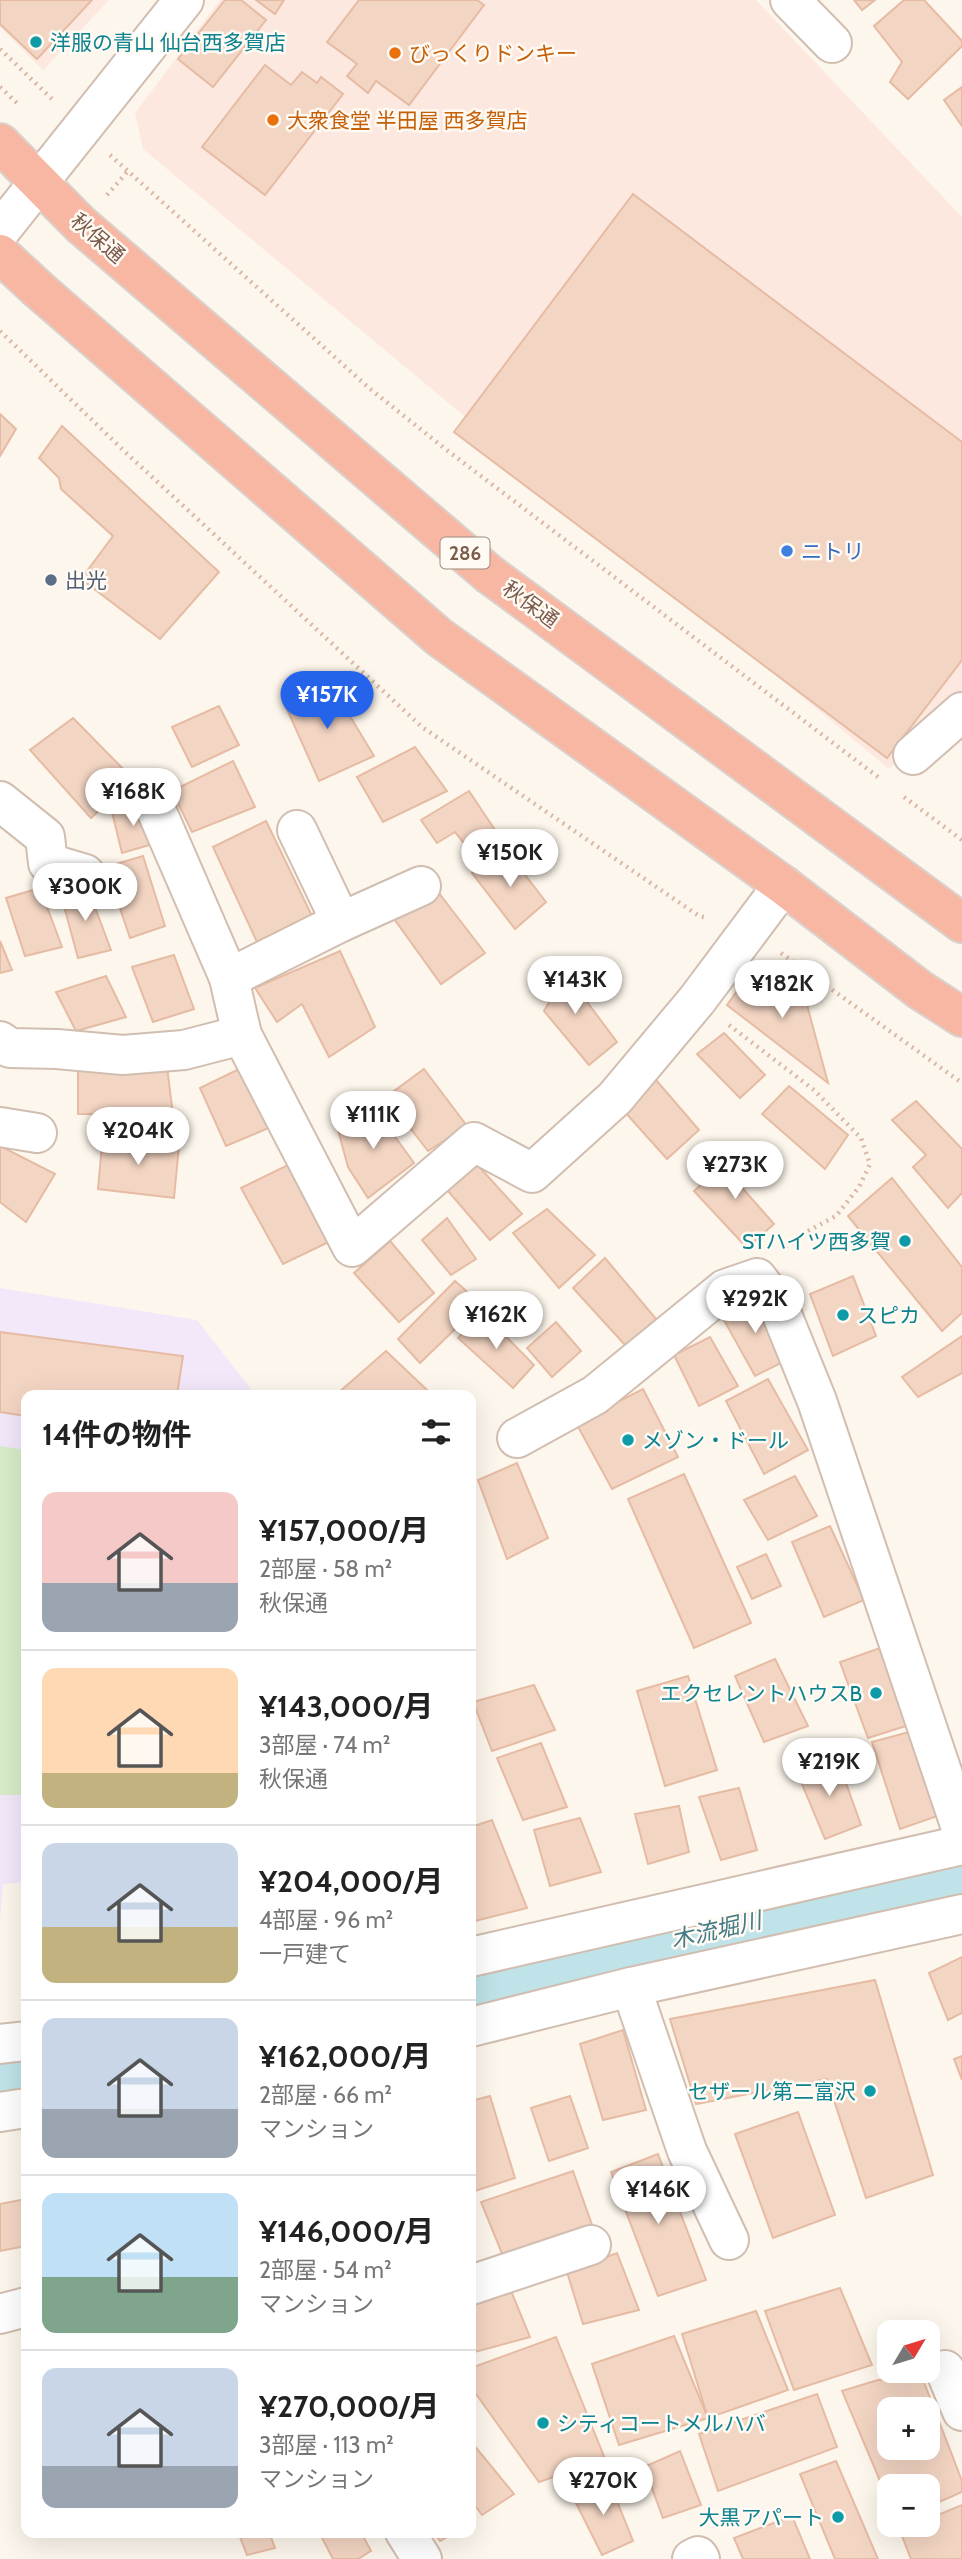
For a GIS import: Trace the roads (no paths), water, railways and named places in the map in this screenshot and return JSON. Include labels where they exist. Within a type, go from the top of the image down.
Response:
[{"type":"highway","name":"秋保通","points":[[0,143],[81,225],[489,573],[962,923]]},
{"type":"highway","points":[[0,254],[439,637],[783,885],[919,990],[962,1017]]},
{"type":"street","points":[[0,231],[184,0]]},
{"type":"street","points":[[790,0],[832,43]]},
{"type":"street","points":[[914,755],[962,712]]},
{"type":"street","points":[[0,801],[45,837],[48,863],[85,874]]},
{"type":"street","points":[[157,812],[229,978],[242,1035],[352,1247],[474,1142],[532,1173],[615,1098],[697,1000],[783,885]]},
{"type":"street","points":[[297,830],[341,922]]},
{"type":"street","points":[[229,978],[341,922],[421,886]]},
{"type":"street","points":[[0,1041],[10,1048],[123,1055],[184,1050],[242,1035]]},
{"type":"street","points":[[0,1127],[37,1133]]},
{"type":"street","points":[[517,1438],[595,1395],[725,1289],[757,1278],[778,1304],[817,1401],[962,1831]]},
{"type":"street","points":[[476,1956],[962,1844]]},
{"type":"street","points":[[476,2026],[631,1987],[962,1914]]},
{"type":"street","points":[[631,1987],[687,2151],[729,2240]]},
{"type":"street","points":[[0,2044],[21,2042]]},
{"type":"street","points":[[0,2112],[21,2109]]},
{"type":"street","points":[[476,2283],[591,2245]]},
{"type":"street","points":[[0,2314],[21,2308]]},
{"type":"street","points":[[945,2371],[962,2411]]},
{"type":"street","points":[[409,2538],[422,2559]]},
{"type":"street","points":[[692,2559],[698,2556],[700,2559]]},
{"type":"waterway","name":"木流堀川","points":[[476,1985],[962,1874]]},
{"type":"waterway","name":"木流堀川","points":[[0,2079],[21,2076]]},
{"type":"place","name":"洋服の青山 仙台西多賀店","points":[[36,42]]},
{"type":"place","name":"びっくりドンキー","points":[[395,53]]},
{"type":"place","name":"大衆食堂 半田屋 西多賀店","points":[[273,120]]},
{"type":"place","name":"ニトリ","points":[[787,551]]},
{"type":"place","name":"出光","points":[[51,580]]},
{"type":"place","name":"STハイツ西多賀","points":[[905,1241]]},
{"type":"place","name":"スピカ","points":[[843,1315]]},
{"type":"place","name":"メゾン・ドール","points":[[628,1440]]},
{"type":"place","name":"エクセレントハウスB","points":[[876,1693]]},
{"type":"place","name":"セザール第二富沢","points":[[870,2091]]},
{"type":"place","name":"シティコートメルハバ","points":[[543,2423]]},
{"type":"place","name":"大黒アパート","points":[[838,2517]]}]
